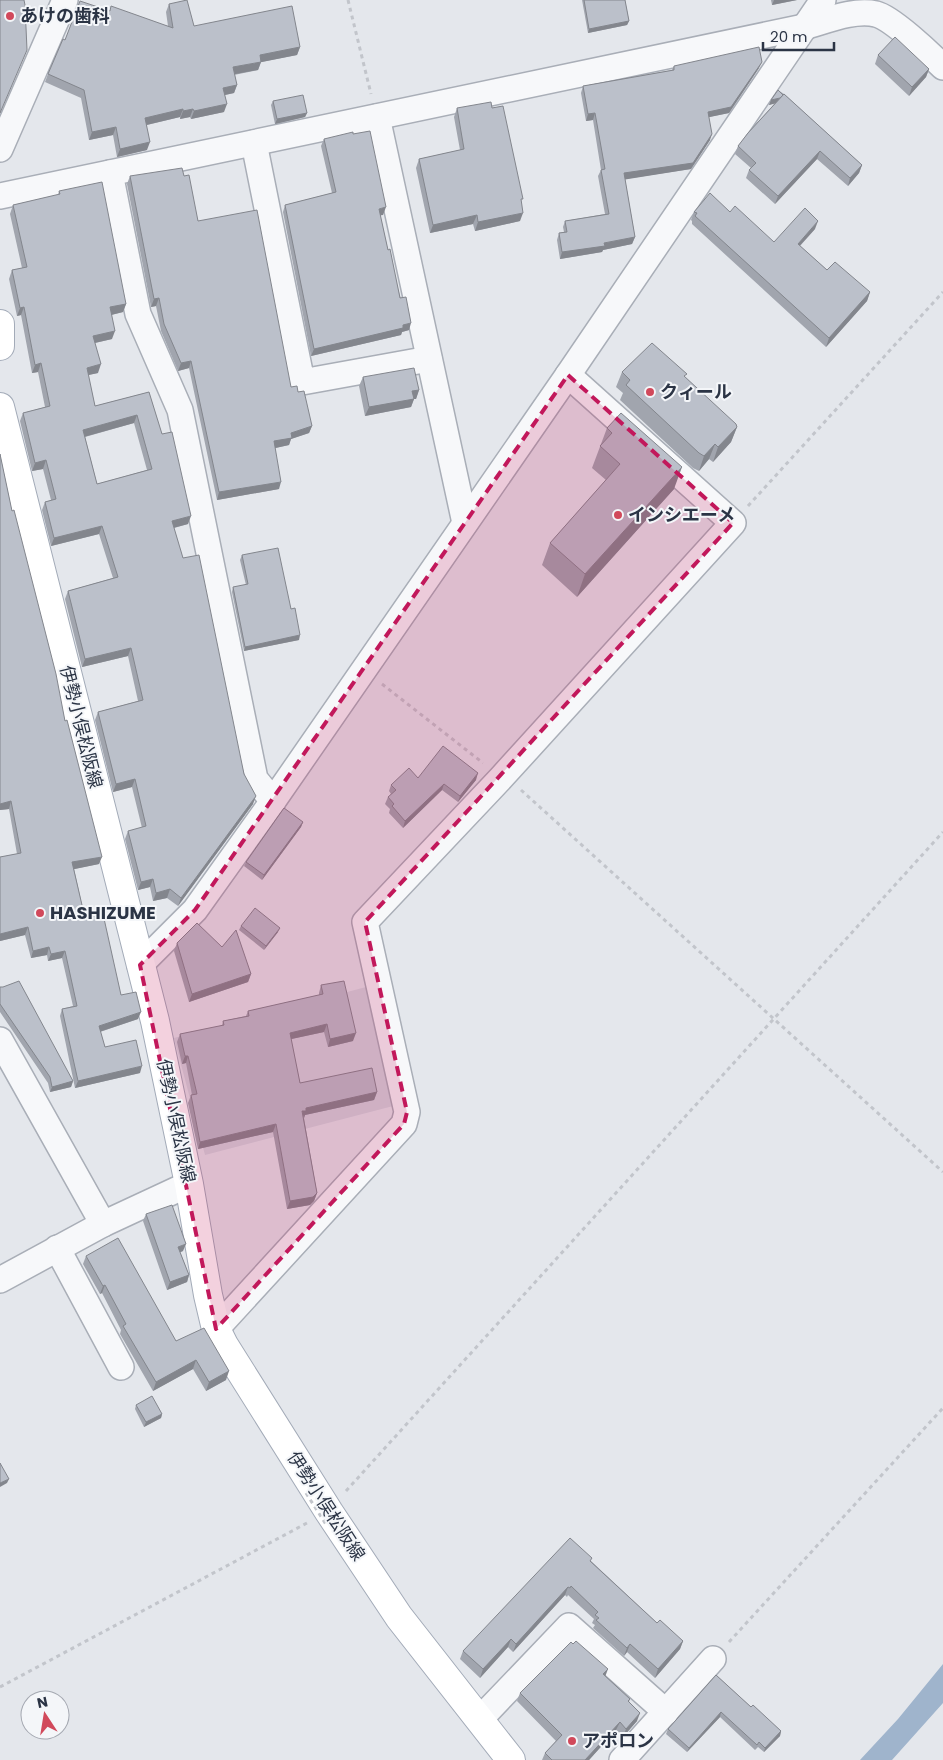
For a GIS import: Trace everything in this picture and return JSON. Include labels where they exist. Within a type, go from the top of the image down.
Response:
[{"type":"main road","points":[[0,324],[0,346]]},
{"type":"main road","name":"伊勢小俣松阪線","points":[[0,408],[155,1021],[189,1184],[208,1295],[216,1329],[322,1519],[512,1760]]},
{"type":"street","points":[[0,149],[65,0]]},
{"type":"street","points":[[140,965],[195,910],[273,801],[568,375],[823,0]]},
{"type":"street","points":[[0,196],[254,143],[375,108],[804,27],[850,14],[877,14],[914,39],[943,67]]},
{"type":"street","points":[[375,108],[465,523]]},
{"type":"street","points":[[254,143],[302,382],[429,359]]},
{"type":"street","points":[[110,173],[138,314],[180,410],[255,779],[273,801]]},
{"type":"street","points":[[216,1329],[404,1124],[407,1112],[365,922],[502,776],[732,523],[568,375]]},
{"type":"street","points":[[0,1040],[103,1224]]},
{"type":"street","points":[[0,1280],[103,1224],[189,1184]]},
{"type":"street","points":[[57,1248],[121,1367]]},
{"type":"street","points":[[480,1719],[569,1626],[666,1712]]},
{"type":"street","points":[[622,1760],[713,1659]]},
{"type":"path","points":[[348,0],[375,108]]},
{"type":"path","points":[[732,523],[943,292]]},
{"type":"path","points":[[364,669],[502,776],[943,1172]]},
{"type":"path","points":[[0,1687],[322,1519],[363,1471],[774,1021],[943,832]]},
{"type":"path","points":[[713,1659],[943,1408]]},
{"type":"path","points":[[306,1493],[322,1519]]},
{"type":"highlighted area","points":[[568,375],[733,523],[365,922],[407,1112],[404,1124],[216,1329],[140,965],[195,910]]},
{"type":"shaded area","points":[[366,987],[397,1105],[205,1155],[174,1038]]},
{"type":"water","points":[[943,1664],[943,1703],[892,1760],[860,1760],[898,1719]]},
{"type":"building","points":[[0,0],[24,0],[27,50],[0,113]]},
{"type":"building","points":[[187,0],[194,26],[292,6],[300,47],[260,55],[261,62],[233,67],[237,85],[223,88],[227,104],[194,111],[193,109],[183,111],[183,109],[145,118],[150,142],[120,149],[116,127],[92,132],[84,90],[48,74],[63,39],[65,40],[80,1],[110,11],[111,6],[173,28],[169,4]]},
{"type":"building","points":[[584,0],[625,0],[629,21],[589,29]]},
{"type":"building","points":[[895,37],[929,69],[912,87],[878,55]]},
{"type":"building","points":[[759,47],[762,62],[731,107],[708,112],[712,134],[693,163],[624,173],[635,237],[604,243],[605,246],[562,252],[559,233],[567,232],[565,221],[609,214],[601,170],[605,169],[595,113],[588,114],[583,86],[674,70],[674,66]]},
{"type":"building","points":[[778,90],[783,95],[780,98],[771,100]]},
{"type":"building","points":[[784,94],[862,165],[850,178],[820,151],[778,196],[749,170],[756,163],[738,146]]},
{"type":"building","points":[[303,95],[307,113],[277,119],[273,101]]},
{"type":"building","points":[[491,102],[492,108],[503,106],[523,199],[521,199],[523,213],[478,222],[477,215],[433,225],[419,159],[464,149],[457,108]]},
{"type":"building","points":[[370,131],[386,207],[379,209],[388,250],[390,249],[400,298],[406,297],[411,323],[403,325],[403,328],[314,349],[285,205],[336,192],[324,139],[353,132],[353,134]]},
{"type":"building","points":[[182,168],[184,176],[189,175],[198,221],[257,210],[291,387],[297,386],[298,392],[304,391],[312,426],[291,433],[292,438],[274,441],[281,482],[219,492],[191,361],[181,363],[164,324],[159,298],[154,299],[130,176]]},
{"type":"building","points":[[102,182],[126,304],[110,307],[115,331],[93,336],[101,364],[87,368],[95,406],[149,392],[162,434],[172,432],[191,516],[172,521],[183,558],[199,555],[244,774],[256,796],[181,898],[170,889],[156,893],[153,879],[141,882],[128,831],[146,826],[135,779],[116,784],[98,712],[143,700],[131,648],[85,659],[68,591],[118,577],[102,526],[54,538],[45,502],[56,499],[46,460],[35,463],[23,413],[50,406],[41,363],[35,365],[24,307],[20,308],[12,270],[27,267],[13,205],[60,194],[59,191]],"holes":[[[137,415],[152,469],[97,484],[83,430]]]},
{"type":"building","points":[[710,193],[730,212],[735,206],[774,242],[805,208],[818,221],[798,244],[827,270],[835,262],[870,292],[829,338],[695,216],[697,213],[694,212]]},
{"type":"building","points":[[652,343],[687,374],[684,376],[736,424],[737,427],[718,447],[715,444],[704,456],[626,385],[630,380],[622,372]]},
{"type":"building","points":[[414,368],[419,390],[412,391],[414,399],[369,407],[363,377]]},
{"type":"building","points":[[621,413],[682,467],[585,574],[550,543],[620,464],[600,446],[612,433],[607,428]]},
{"type":"building","points":[[0,454],[12,511],[14,510],[56,674],[65,721],[67,720],[102,857],[72,862],[85,918],[103,914],[121,995],[136,992],[141,1012],[99,1026],[105,1047],[136,1040],[142,1066],[78,1081],[62,1009],[77,1006],[65,951],[51,954],[49,947],[33,951],[28,927],[0,934],[0,857],[21,853],[11,801],[0,804]]},
{"type":"building","points":[[278,548],[291,609],[295,608],[300,635],[245,647],[233,587],[248,584],[242,555]]},
{"type":"building","points":[[443,746],[478,773],[460,796],[444,784],[405,821],[392,806],[394,804],[388,797],[396,790],[391,785],[409,768],[418,778]]},
{"type":"building","points":[[284,808],[303,822],[264,875],[246,862]]},
{"type":"building","points":[[255,908],[280,928],[266,946],[241,926]]},
{"type":"building","points":[[197,923],[222,947],[236,930],[251,974],[192,994],[177,943]]},
{"type":"building","points":[[19,981],[73,1081],[52,1087],[50,1077],[0,1004],[0,987]]},
{"type":"building","points":[[344,981],[356,1033],[330,1039],[327,1024],[290,1033],[300,1083],[372,1068],[377,1092],[306,1108],[306,1111],[302,1111],[317,1193],[313,1197],[290,1201],[276,1124],[200,1142],[191,1095],[197,1094],[188,1056],[185,1056],[180,1034],[224,1025],[223,1021],[249,1016],[248,1011],[323,994],[321,985]]},
{"type":"building","points":[[172,1205],[186,1244],[178,1247],[189,1275],[170,1282],[146,1214]]},
{"type":"building","points":[[118,1238],[176,1341],[204,1328],[229,1371],[209,1382],[196,1360],[156,1382],[123,1326],[126,1324],[105,1285],[103,1286],[86,1256]]},
{"type":"building","points":[[152,1396],[162,1414],[146,1422],[136,1405]]},
{"type":"building","points":[[0,1463],[9,1479],[0,1483]]},
{"type":"building","points":[[570,1538],[592,1558],[590,1561],[657,1623],[660,1620],[683,1641],[658,1669],[630,1644],[627,1648],[596,1620],[599,1618],[595,1615],[598,1612],[571,1586],[516,1644],[511,1639],[483,1669],[463,1651]]},
{"type":"building","points":[[576,1641],[608,1669],[603,1674],[630,1699],[628,1701],[640,1713],[626,1729],[620,1722],[585,1760],[552,1760],[545,1753],[562,1735],[520,1693],[571,1642],[573,1644]]},
{"type":"building","points":[[716,1675],[781,1731],[765,1748],[759,1742],[757,1745],[721,1712],[689,1748],[668,1729]]},
{"type":"place","name":"あけの歯科","points":[[10,16]]},
{"type":"place","name":"クィール","points":[[650,392]]},
{"type":"place","name":"インシエーメ","points":[[618,515]]},
{"type":"place","name":"HASHIZUME","points":[[40,913]]},
{"type":"place","name":"アポロン","points":[[572,1741]]}]
